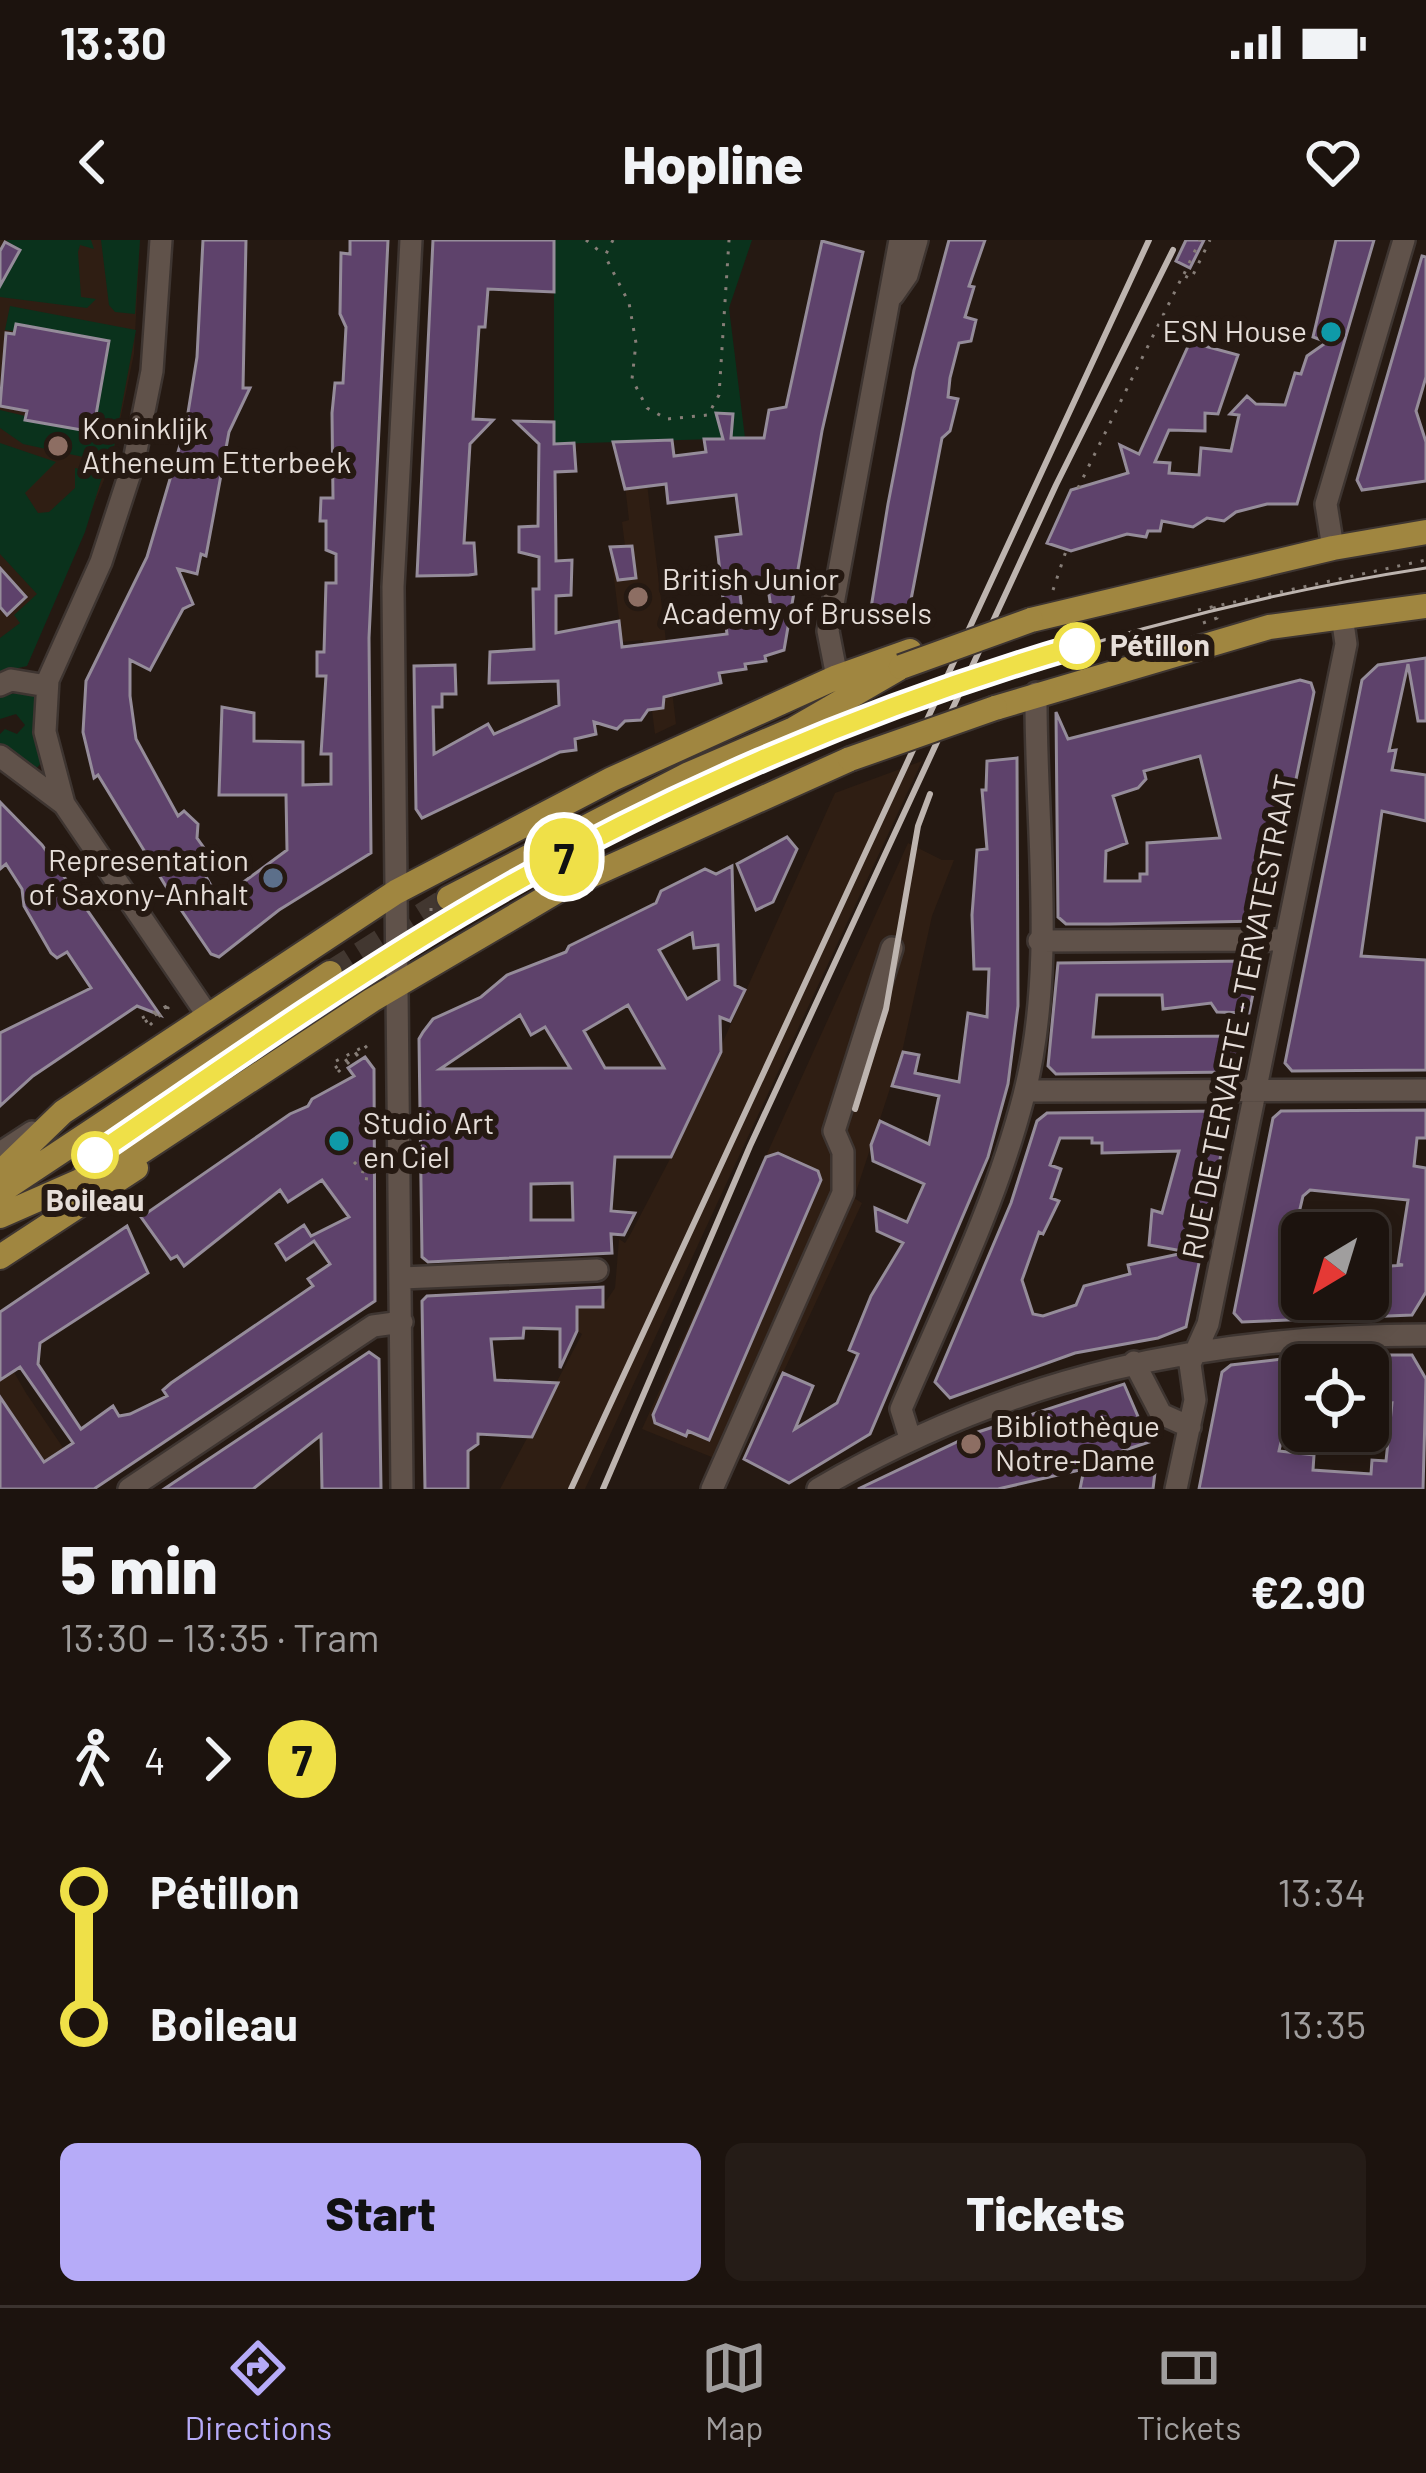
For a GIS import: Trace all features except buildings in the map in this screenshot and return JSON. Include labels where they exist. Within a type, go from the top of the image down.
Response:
[{"type":"main road","points":[[0,1173],[63,1112],[206,1013],[396,892],[612,779],[837,676],[1049,614],[1333,548],[1426,532]]},
{"type":"main road","points":[[0,1216],[130,1159],[397,986],[559,890],[850,759],[1036,693],[1269,627],[1426,606]]},
{"type":"main road","points":[[439,896],[794,729],[905,659]]},
{"type":"main road","points":[[0,1192],[330,973]]},
{"type":"main road","points":[[0,1257],[142,1164],[199,1118]]},
{"type":"street","points":[[161,240],[152,371],[134,460],[101,562],[60,644],[47,686],[43,772],[206,1013]]},
{"type":"street","points":[[402,1489],[393,587],[411,240]]},
{"type":"street","points":[[837,676],[827,631],[900,240]]},
{"type":"street","points":[[892,296],[907,274],[917,240]]},
{"type":"street","points":[[1333,548],[1326,504],[1404,240]]},
{"type":"street","name":"RUE DE TERVAETE - TERVATESTRAAT","points":[[1176,1489],[1196,1400],[1190,1364],[1200,1348],[1286,940],[1346,644],[1342,616]]},
{"type":"street","points":[[0,685],[11,680],[47,686]]},
{"type":"street","points":[[910,1438],[901,1409],[991,1201],[1025,1091],[1039,941],[1036,693]]},
{"type":"street","points":[[0,756],[43,772]]},
{"type":"street","points":[[1039,941],[1286,940]]},
{"type":"street","points":[[712,1489],[843,1193],[843,1152],[834,1131],[892,948]]},
{"type":"street","points":[[74,1181],[165,1107],[397,953]]},
{"type":"street","points":[[1025,1091],[1426,1090]]},
{"type":"street","points":[[0,1154],[63,1112]]},
{"type":"street","points":[[402,1278],[598,1270]]},
{"type":"street","points":[[129,1489],[373,1326],[402,1322]]},
{"type":"street","points":[[818,1489],[910,1438],[1066,1378],[1200,1348],[1300,1337],[1426,1335]]},
{"type":"street","points":[[1134,1362],[1161,1414],[1190,1427]]},
{"type":"path","points":[[586,240],[604,256],[634,323],[632,372],[640,397],[656,415],[693,420],[708,415],[719,395],[729,240]]},
{"type":"path","points":[[604,256],[613,240]]},
{"type":"path","points":[[1078,488],[1200,240]]},
{"type":"path","points":[[1183,275],[1191,279],[1210,240]]},
{"type":"path","points":[[1066,551],[1049,614],[1067,640]]},
{"type":"path","points":[[1198,610],[1213,603],[1426,560]]},
{"type":"path","points":[[1202,625],[1217,618],[1213,603]]},
{"type":"path","points":[[1065,658],[1060,642],[1077,642]]},
{"type":"path","points":[[1052,664],[1080,658]]},
{"type":"path","points":[[431,943],[439,896]]},
{"type":"path","points":[[146,1022],[169,1005],[146,1022]]},
{"type":"path","points":[[336,1061],[368,1045],[336,1070]]},
{"type":"path","points":[[354,1162],[363,1171],[361,1178],[376,1180]]},
{"type":"shaded area","name":"Koninklijk Atheneum Etterbeek","points":[[0,240],[140,240],[134,354],[111,463],[27,666],[0,672]]},
{"type":"shaded area","name":"British Junior Academy of Brussels","points":[[620,442],[642,442],[676,724],[655,734],[643,640],[622,642],[610,547],[625,546],[622,522],[629,520]]},
{"type":"shaded area","points":[[922,761],[585,1489],[500,1489],[582,1334],[577,1331],[577,1307],[602,1307],[615,1288],[619,1239],[625,1243],[671,1157],[835,793]]},
{"type":"shaded area","points":[[908,843],[942,860],[954,860],[932,916],[902,1052],[854,1198],[862,1203],[783,1373],[757,1368],[714,1458],[642,1429]]},
{"type":"shaded area","points":[[0,1348],[91,1489],[62,1489],[0,1397]]},
{"type":"green space","points":[[6,240],[91,240],[94,249],[80,245],[78,252],[81,297],[96,299],[87,308],[0,297],[0,286],[20,250]]},
{"type":"green space","points":[[101,240],[140,240],[135,314],[115,312],[109,305]]},
{"type":"green space","points":[[554,240],[752,240],[729,308],[745,438],[554,444]]},
{"type":"green space","points":[[10,306],[136,330],[111,463],[23,444],[0,428],[0,410],[92,432],[109,342],[5,330]]},
{"type":"green space","points":[[0,443],[56,462],[25,493],[38,513],[49,512],[75,488],[75,468],[103,474],[85,532],[27,666],[0,672],[0,638],[20,623],[14,615],[37,594],[0,554]]},
{"type":"green space","points":[[40,689],[42,762],[35,770],[0,750],[0,734],[5,729],[17,734],[25,725],[16,714],[0,719],[0,696]]},
{"type":"tunnel","points":[[330,973],[449,898]]},
{"type":"tram line","points":[[458,915],[688,797],[927,698],[1173,621],[1298,591],[1426,568]]},
{"type":"tram line","name":"7","points":[[95,1155],[458,915],[531,874],[696,793],[844,729],[941,690],[1077,646]]},
{"type":"railway","points":[[571,1489],[1149,240]]},
{"type":"railway","points":[[603,1489],[750,1146],[1056,485],[1173,250]]},
{"type":"railway","points":[[855,1109],[886,1009],[918,826],[930,794]]},
{"type":"place","name":"ESN House","points":[[1331,332]]},
{"type":"place","name":"Koninklijk Atheneum Etterbeek","points":[[58,446]]},
{"type":"place","name":"British Junior Academy of Brussels","points":[[638,597]]},
{"type":"place","name":"Pétillon","points":[[1077,646]]},
{"type":"place","name":"Representation of Saxony-Anhalt","points":[[273,878]]},
{"type":"place","name":"Studio Art en Ciel","points":[[339,1141]]},
{"type":"place","name":"Boileau","points":[[95,1155]]},
{"type":"place","name":"Bibliothèque Notre-Dame","points":[[971,1444]]}]
